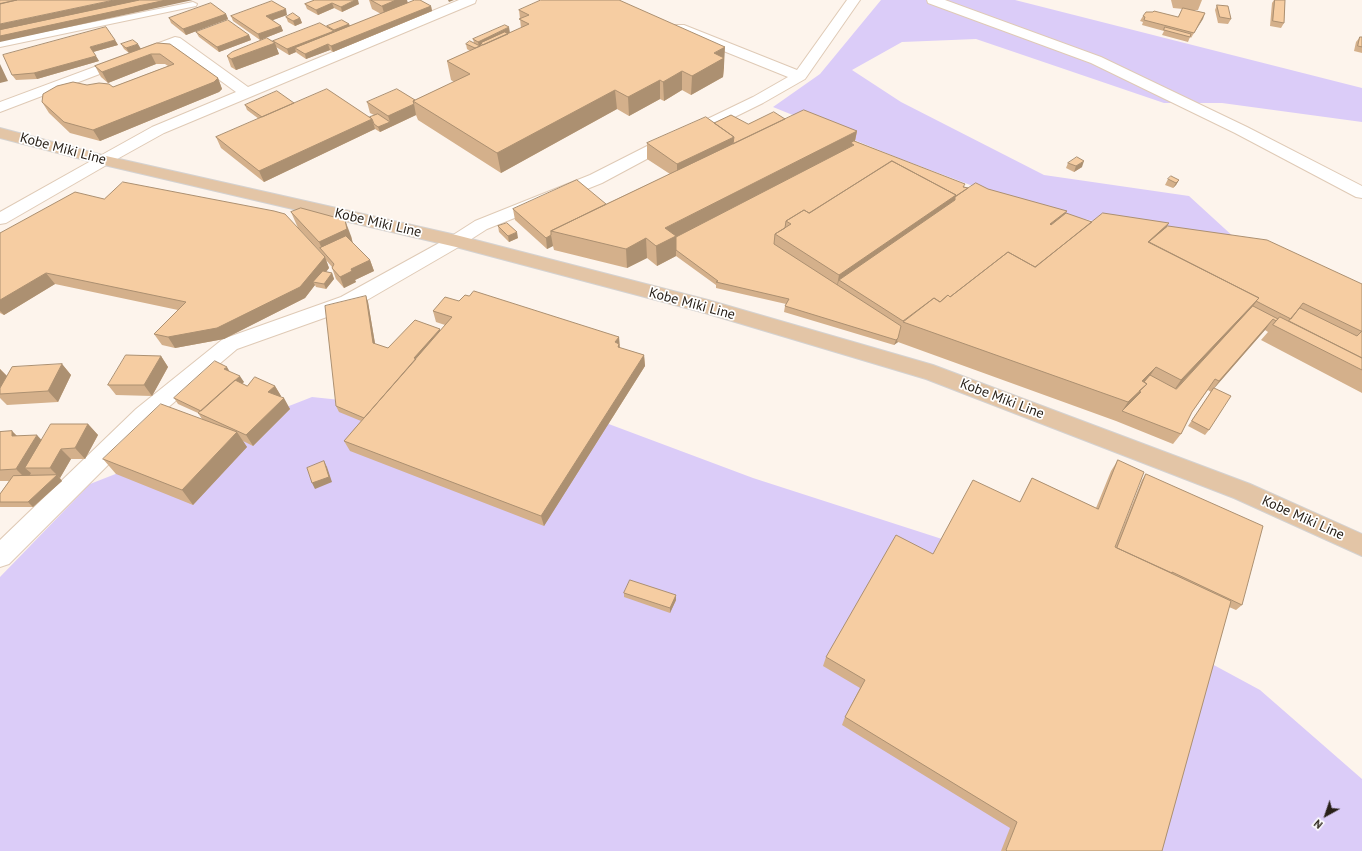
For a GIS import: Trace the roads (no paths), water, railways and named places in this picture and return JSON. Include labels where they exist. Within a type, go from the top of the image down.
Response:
[{"type":"main road","name":"Kobe Miki Line","points":[[0,133],[104,160],[456,241],[708,307],[933,373],[1242,490],[1362,545]]},
{"type":"street","points":[[0,219],[158,130],[470,0]]},
{"type":"street","points":[[0,556],[144,415],[230,344],[348,302],[482,225],[596,178],[665,143],[676,140],[758,100],[800,76],[854,0]]},
{"type":"street","points":[[933,0],[1096,60],[1241,130],[1362,193]]},
{"type":"street","points":[[666,23],[800,76]]},
{"type":"street","points":[[0,107],[175,41],[246,93]]},
{"type":"lane","points":[[0,44],[193,4]]}]
